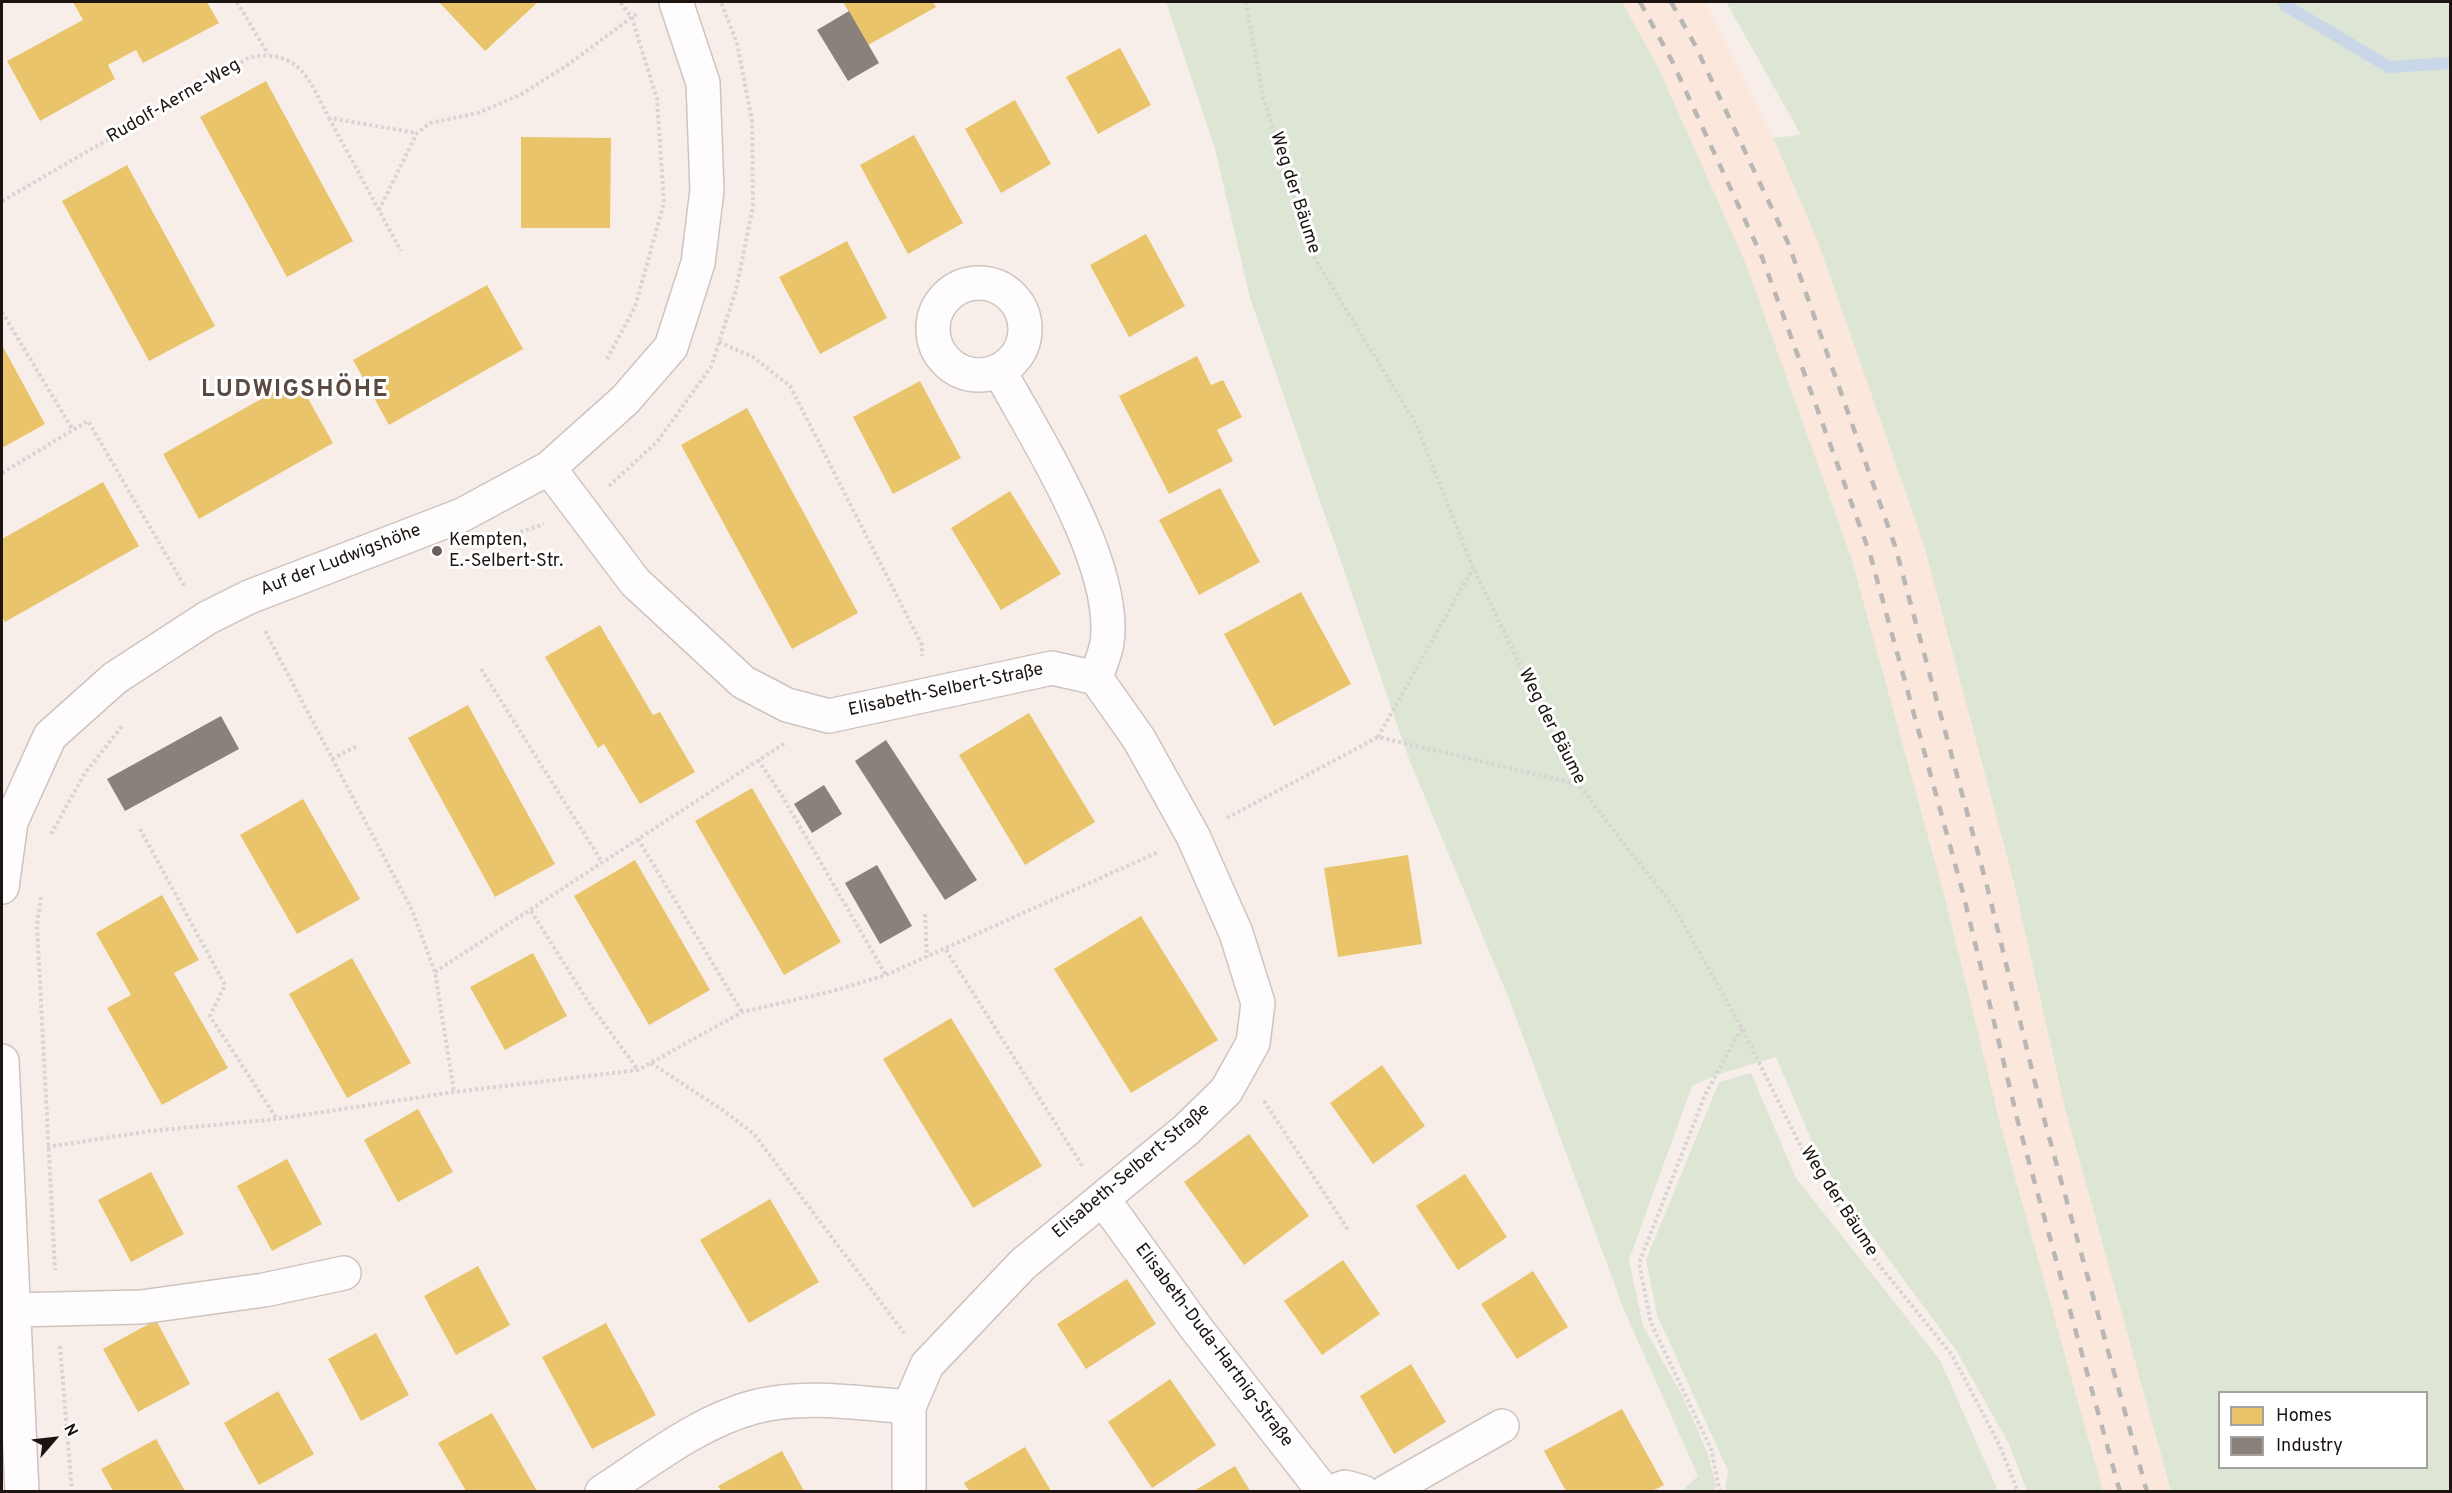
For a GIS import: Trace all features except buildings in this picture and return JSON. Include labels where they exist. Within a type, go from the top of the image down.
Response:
[{"type":"street","name":"Auf der Ludwigshöhe","points":[[2,887],[11,822],[50,736],[115,678],[207,618],[249,597],[462,515],[549,468],[625,400],[671,347],[698,263],[707,190],[703,82],[676,2]]},
{"type":"street","points":[[999,370],[1085,532],[1106,595],[1107,643],[1096,678]]},
{"type":"street","name":"Elisabeth-Selbert-Straße","points":[[549,468],[635,582],[743,682],[787,705],[829,716],[1052,668],[1096,678],[1139,740],[1193,836],[1236,933],[1258,1003],[1253,1043],[1226,1091],[1186,1130],[1023,1264],[927,1365],[909,1407],[909,1491]]},
{"type":"street","points":[[2,1061],[13,1310],[10,1439],[22,1491]]},
{"type":"street","name":"Elisabeth-Duda-Hartnig-Straße","points":[[1103,1199],[1196,1328],[1324,1491]]},
{"type":"street","points":[[13,1310],[57,1307],[141,1307],[264,1290],[344,1273]]},
{"type":"street","points":[[602,1491],[701,1428],[754,1407],[811,1400],[909,1407]]},
{"type":"street","points":[[1386,1491],[1503,1426]]},
{"type":"street","points":[[1331,1491],[1345,1487],[1364,1491]]},
{"type":"path","points":[[237,2],[268,54],[291,61],[305,72],[401,251]]},
{"type":"path","points":[[605,363],[635,308],[664,203],[657,99],[632,18],[620,2]]},
{"type":"path","points":[[502,538],[582,511],[657,442],[711,367],[736,290],[753,206],[752,121],[738,43],[721,2]]},
{"type":"path","name":"Weg der Bäume","points":[[1246,2],[1263,98],[1314,257],[1416,424],[1473,568],[1578,784],[1675,909],[1742,1028],[1809,1163],[1875,1260],[1952,1355],[2000,1446],[2018,1491]]},
{"type":"path","points":[[379,210],[417,133],[430,123],[478,113],[520,95],[569,64],[644,7]]},
{"type":"path","name":"Rudolf-Aerne-Weg","points":[[2,201],[250,57],[268,54]]},
{"type":"path","points":[[329,118],[417,133]]},
{"type":"path","points":[[2,312],[73,430]]},
{"type":"path","points":[[753,357],[790,386],[922,645],[922,697]]},
{"type":"path","points":[[2,473],[88,421],[187,590],[207,618]]},
{"type":"path","points":[[50,1147],[150,1131],[277,1119],[454,1092],[638,1070],[742,1012],[833,991],[886,975],[946,950],[1193,836],[1378,737],[1473,568]]},
{"type":"path","points":[[255,637],[277,627]]},
{"type":"path","points":[[266,632],[412,910],[435,972],[454,1092]]},
{"type":"path","points":[[481,669],[602,862]]},
{"type":"path","points":[[435,972],[829,716]]},
{"type":"path","points":[[50,836],[85,773],[129,718]]},
{"type":"path","points":[[1378,737],[1578,784]]},
{"type":"path","points":[[332,759],[357,746]]},
{"type":"path","points":[[758,760],[781,794],[886,975]]},
{"type":"path","points":[[140,829],[225,985],[210,1016],[277,1119]]},
{"type":"path","points":[[638,839],[742,1012]]},
{"type":"path","points":[[42,891],[37,925],[57,1307],[72,1491]]},
{"type":"path","points":[[531,911],[589,1003],[638,1070]]},
{"type":"path","points":[[925,914],[927,957]]},
{"type":"path","points":[[946,950],[1103,1199]]},
{"type":"path","points":[[1720,1491],[1711,1449],[1651,1323],[1639,1263],[1705,1095],[1742,1028]]},
{"type":"path","points":[[651,1063],[754,1134],[927,1365]]},
{"type":"path","points":[[1240,1066],[1349,1231]]},
{"type":"shaded area","points":[[1622,2],[1705,2],[1773,138],[1817,239],[1923,542],[2014,883],[2065,1108],[2171,1491],[2103,1491],[2001,1127],[1945,898],[1851,557],[1746,264],[1658,67]]},
{"type":"green space","points":[[1166,2],[1622,2],[1658,67],[1746,264],[1851,557],[1945,898],[2001,1127],[2103,1491],[2027,1491],[2009,1444],[1956,1350],[1884,1253],[1819,1158],[1776,1057],[1716,1075],[1692,1086],[1629,1260],[1643,1326],[1682,1395],[1708,1454],[1716,1486],[1715,1491],[1682,1491],[1698,1476],[1624,1310],[1511,1004],[1409,759],[1250,298],[1215,149]]},
{"type":"green space","points":[[1726,2],[2450,2],[2450,1491],[2171,1491],[2065,1108],[2014,883],[1923,542],[1817,239],[1773,138],[1801,135]]},
{"type":"green space","points":[[1751,1073],[1796,1178],[1940,1360],[1998,1491],[1725,1491],[1728,1471],[1657,1315],[1646,1260],[1719,1082]]},
{"type":"waterway","points":[[2284,2],[2285,5],[2389,67],[2450,63]]},
{"type":"railway","points":[[1640,2],[1672,61],[1762,257],[1870,554],[1963,893],[2018,1122],[2120,1492]]},
{"type":"railway","points":[[1671,2],[1695,45],[1789,245],[1895,546],[1987,886],[2043,1115],[2147,1492]]},
{"type":"place","name":"Kempten, E.-Selbert-Str.","points":[[437,551]]},
{"type":"district","name":"LUDWIGSHÖHE","points":[[295,391]]}]
